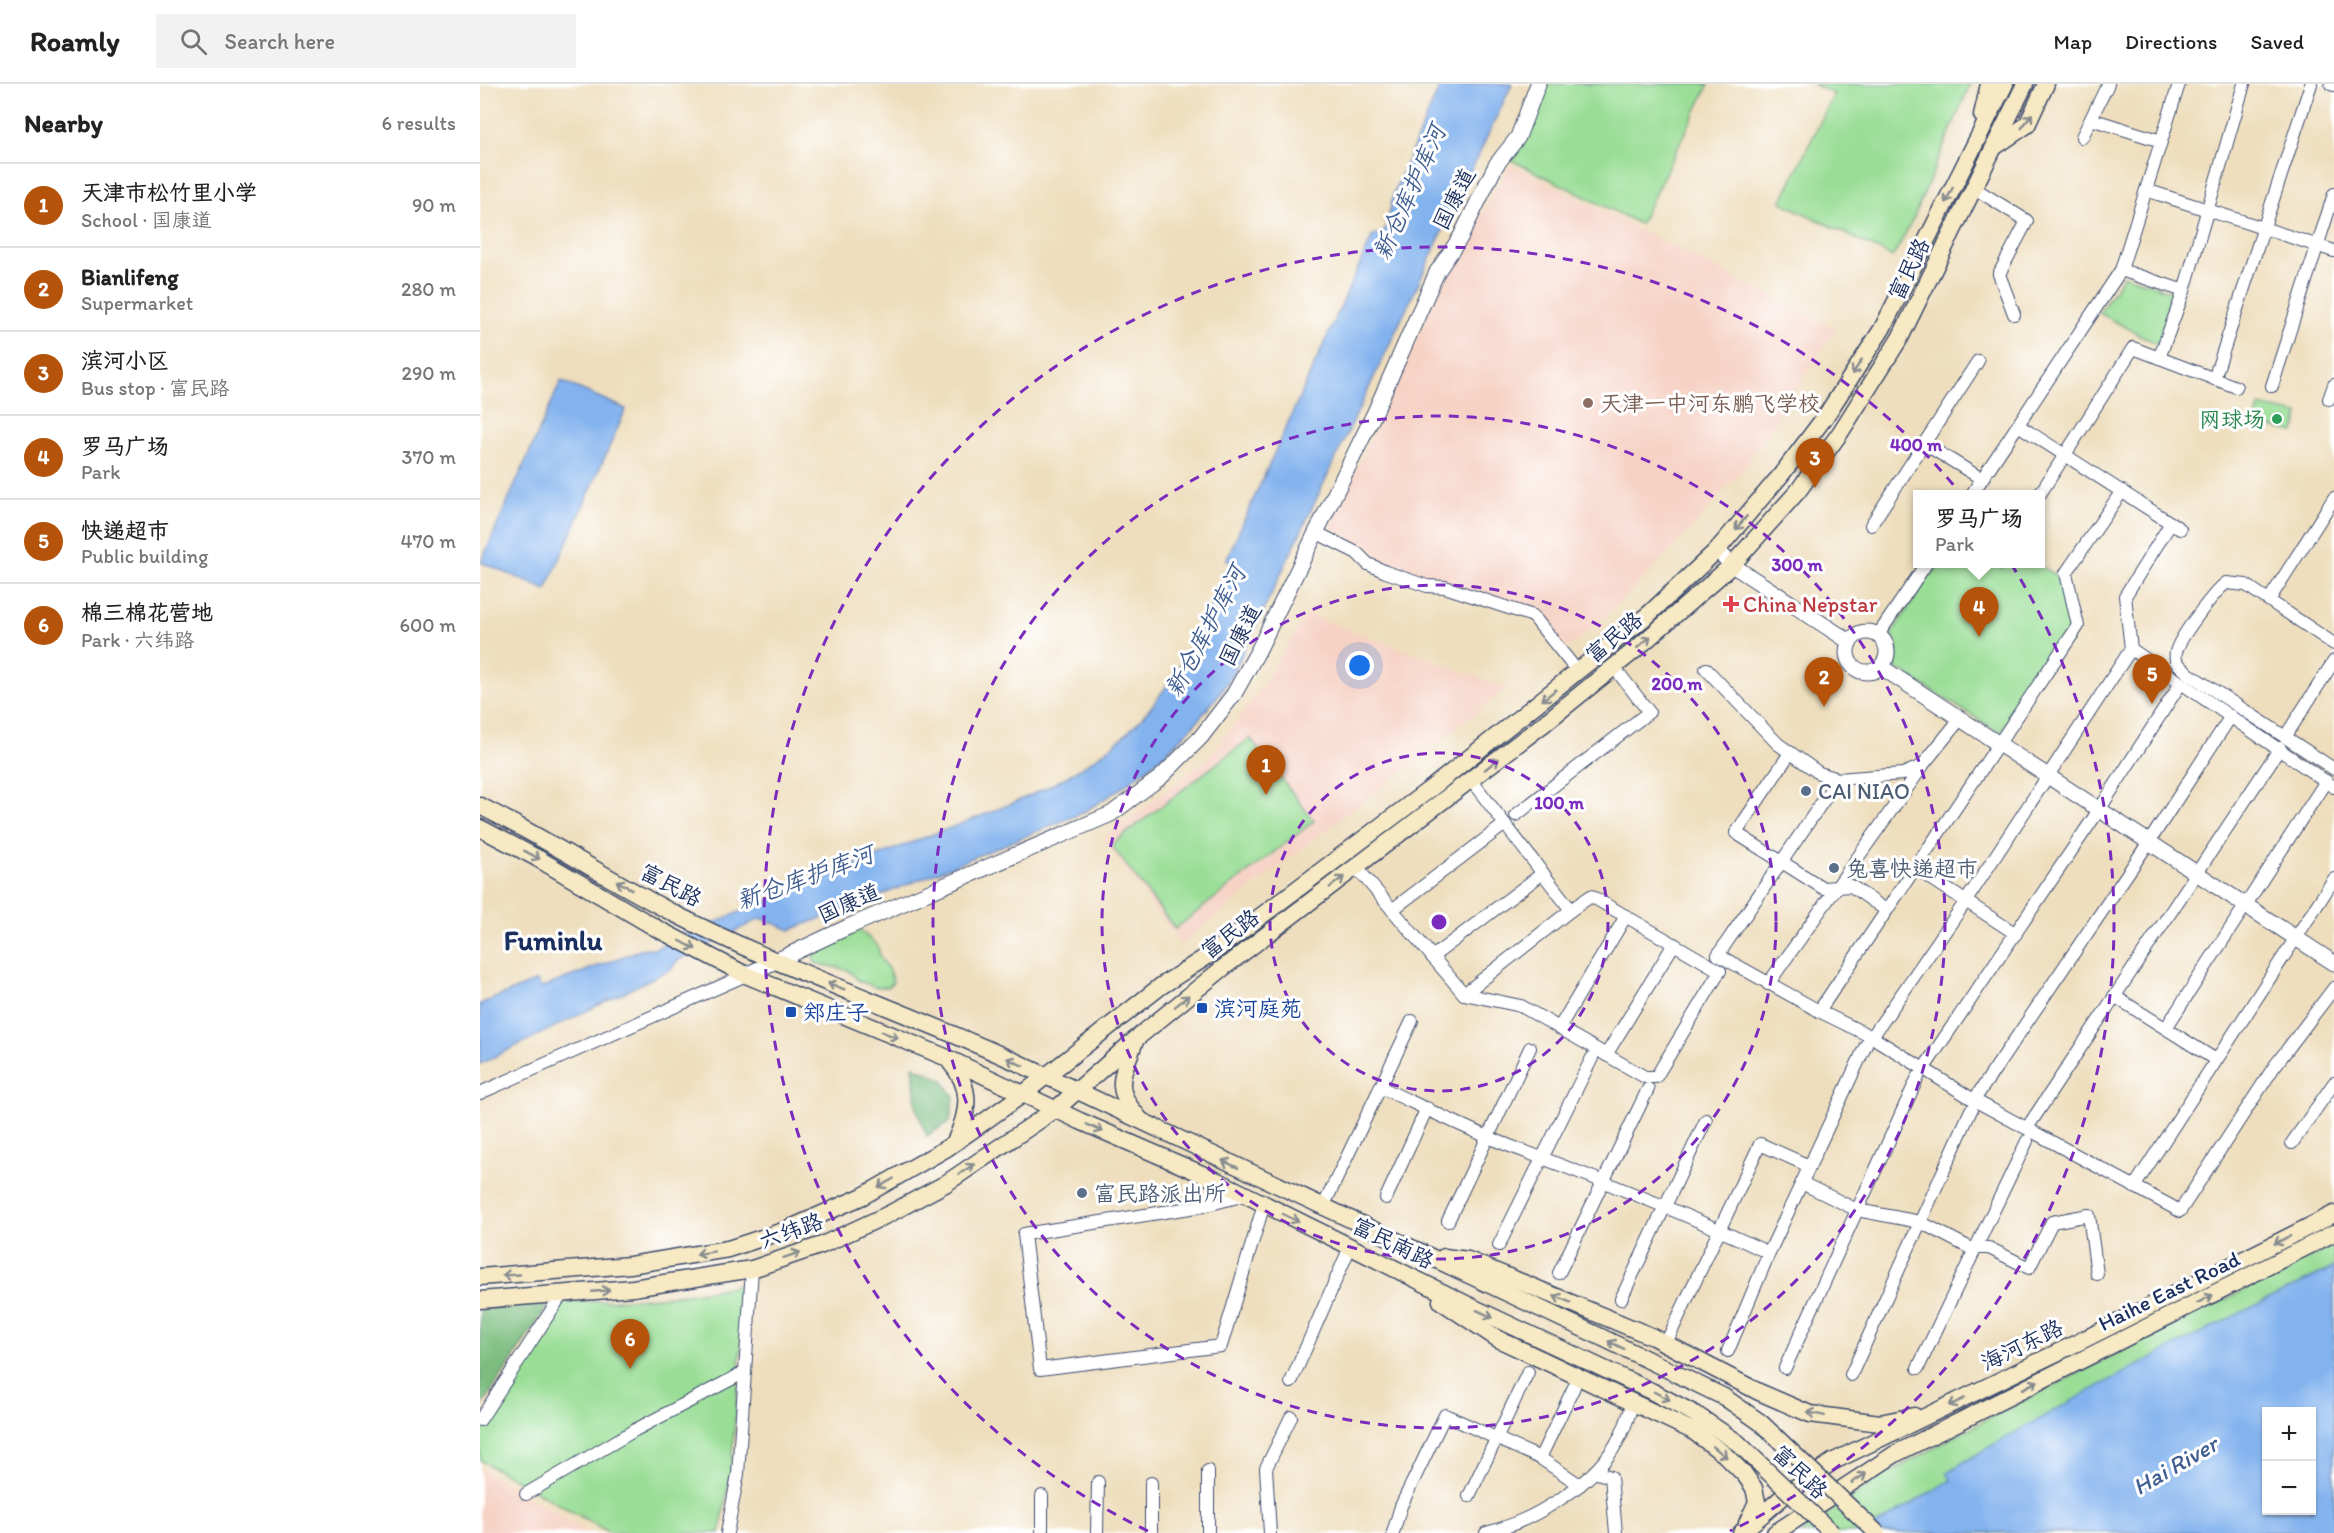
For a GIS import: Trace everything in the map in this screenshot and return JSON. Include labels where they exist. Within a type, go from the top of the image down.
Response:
[{"type":"main road","points":[[1975,143],[1989,84]]},
{"type":"main road","name":"富民路","points":[[1045,1076],[1161,986],[1212,953],[1434,786],[1649,614],[1717,550],[1782,475],[1825,417],[1882,329],[2005,84]]},
{"type":"main road","name":"富民路","points":[[1077,1091],[1137,1038],[1223,968],[1471,780],[1614,667],[1732,565],[1798,491],[1840,433],[1900,338],[2025,84]]},
{"type":"main road","points":[[1995,146],[2027,125],[2046,84]]},
{"type":"main road","name":"富民路","points":[[480,806],[675,914],[776,962],[939,1027],[1143,1124]]},
{"type":"main road","name":"富民路","points":[[480,828],[537,858],[656,928],[746,975],[945,1057],[1023,1094]]},
{"type":"main road","points":[[1137,1038],[1121,1083],[1123,1097],[1143,1124]]},
{"type":"main road","points":[[945,1057],[960,1073],[966,1087],[965,1115],[955,1142]]},
{"type":"main road","name":"六纬路","points":[[480,1276],[630,1265],[728,1249],[786,1230],[862,1196],[955,1142],[1045,1076]]},
{"type":"main road","name":"六纬路","points":[[480,1300],[633,1288],[752,1269],[822,1245],[889,1214],[945,1184],[1056,1109],[1077,1091]]},
{"type":"main road","name":"富民南路","points":[[1023,1094],[1245,1195],[1474,1308],[1651,1391],[1695,1414],[1738,1443]]},
{"type":"main road","name":"富民南路","points":[[1143,1124],[1425,1254],[1724,1397],[1760,1422],[1877,1533]]},
{"type":"main road","name":"海河东路","points":[[1741,1533],[1786,1494],[1832,1462],[1936,1413],[2334,1214]]},
{"type":"main road","name":"Haihe East Road","points":[[1775,1533],[1895,1454],[2334,1233]]},
{"type":"main road","points":[[1425,1254],[1468,1260],[1666,1343],[1759,1392],[1810,1414],[1880,1423],[1936,1413]]},
{"type":"main road","points":[[1415,1279],[1429,1293],[1498,1338],[1693,1431],[1724,1454],[1754,1488],[1757,1502],[1741,1533]]},
{"type":"main road","name":"富民路","points":[[1738,1443],[1832,1533]]},
{"type":"street","name":"国康道","points":[[746,975],[848,927],[1111,814],[1154,783],[1201,737],[1234,694],[1317,533],[1375,412],[1437,272],[1460,238],[1496,165],[1518,137],[1538,84]]},
{"type":"street","points":[[2082,137],[2108,84]]},
{"type":"street","points":[[1975,490],[2121,270],[2180,84]]},
{"type":"street","points":[[2159,358],[2184,291],[2244,84]]},
{"type":"street","points":[[2214,379],[2311,84]]},
{"type":"street","points":[[2091,119],[2161,141]]},
{"type":"street","points":[[1974,189],[2027,221],[1999,274],[2014,314]]},
{"type":"street","points":[[2146,190],[2334,250]]},
{"type":"street","points":[[2272,386],[2334,194]]},
{"type":"street","points":[[2121,270],[2184,291]]},
{"type":"street","points":[[2043,490],[2133,348],[2236,387]]},
{"type":"street","points":[[1871,525],[1978,361]]},
{"type":"street","points":[[2330,399],[2334,385]]},
{"type":"street","points":[[1728,1351],[1769,1253],[1869,1041],[1966,901],[2131,649],[2124,596],[2176,526],[2018,425]]},
{"type":"street","points":[[1923,444],[1982,480]]},
{"type":"street","points":[[1818,1011],[2078,626],[2067,573],[2122,491]]},
{"type":"street","points":[[2269,600],[2334,498]]},
{"type":"street","points":[[1317,533],[1357,553],[1368,564],[1386,572],[1427,586],[1445,587],[1533,616],[1578,672]]},
{"type":"street","points":[[1717,550],[1732,565],[1850,642]]},
{"type":"street","points":[[1878,635],[1923,568]]},
{"type":"street","points":[[2166,1028],[2245,905],[2330,784],[2282,743],[2189,674],[2176,662],[2176,652],[2181,641],[2217,589],[2226,583],[2246,585],[2334,644]]},
{"type":"street","points":[[1866,632],[1878,635],[1886,644],[1885,662],[1881,667],[1870,672],[1857,670],[1847,654],[1850,642],[1859,634],[1866,632]]},
{"type":"street","points":[[2131,649],[2231,716],[2334,769]]},
{"type":"street","points":[[1918,1368],[1977,1248],[2027,1134],[2114,996],[2334,662]]},
{"type":"street","points":[[1516,815],[1649,712],[1614,667]]},
{"type":"street","points":[[1881,667],[2334,963]]},
{"type":"street","points":[[1706,669],[1778,744],[1819,773],[1838,779],[1903,774],[1922,766]]},
{"type":"street","points":[[1785,1368],[1921,1073],[2099,810],[2181,683]]},
{"type":"street","points":[[1851,1375],[1972,1105],[2231,716]]},
{"type":"street","points":[[1768,984],[1922,766],[1960,719]]},
{"type":"street","points":[[1790,753],[1736,833],[1823,888],[1851,886],[1886,910]]},
{"type":"street","points":[[1838,779],[1718,955],[1869,1041],[1972,1105],[2180,1211],[2274,1067],[2334,988]]},
{"type":"street","points":[[1471,780],[1571,910]]},
{"type":"street","points":[[1392,910],[1505,824]]},
{"type":"street","points":[[1356,867],[1464,994],[1521,1006],[1645,1077],[1656,1077],[1720,971],[1591,896],[1464,994]]},
{"type":"street","points":[[1915,868],[2016,934]]},
{"type":"street","points":[[1432,957],[1543,873]]},
{"type":"street","points":[[2134,1187],[2334,879]]},
{"type":"street","points":[[1559,1028],[1626,916]]},
{"type":"street","points":[[1606,1055],[1674,944]]},
{"type":"street","points":[[480,1092],[746,975]]},
{"type":"street","points":[[2114,996],[2216,1060]]},
{"type":"street","points":[[1323,1207],[1412,1021]]},
{"type":"street","points":[[1448,1221],[1530,1048]]},
{"type":"street","points":[[1499,1245],[1545,1157],[1592,1058]]},
{"type":"street","points":[[2292,1143],[2334,1083]]},
{"type":"street","points":[[1380,1087],[1488,1136],[1666,1206],[1769,1253]]},
{"type":"street","points":[[1559,1274],[1648,1089]]},
{"type":"street","points":[[1386,1198],[1427,1108]]},
{"type":"street","points":[[1621,1299],[1706,1120]]},
{"type":"street","points":[[1666,1343],[1760,1144],[1809,1166]]},
{"type":"street","points":[[1802,1183],[1857,1210],[1920,1222],[1970,1248],[1989,1248],[2029,1268],[2052,1222],[2089,1215],[2097,1274]]},
{"type":"street","points":[[1245,1195],[1203,1206],[1024,1234],[1040,1369],[1221,1346],[1264,1204]]},
{"type":"street","points":[[1291,1382],[1350,1247]]},
{"type":"street","points":[[727,1533],[738,1474],[752,1269]]},
{"type":"street","points":[[480,1420],[562,1294]]},
{"type":"street","points":[[526,1494],[635,1430],[745,1372]]},
{"type":"street","points":[[1469,1496],[1528,1372]]},
{"type":"street","points":[[1540,1458],[1574,1387]]},
{"type":"street","points":[[1494,1532],[1537,1513],[1580,1485],[1594,1472],[1616,1445],[1634,1401]]},
{"type":"street","points":[[1393,1533],[1401,1506],[1445,1414],[1540,1458],[1580,1485]]},
{"type":"street","points":[[1270,1533],[1266,1468],[1291,1417]]},
{"type":"street","points":[[1208,1471],[1208,1533]]},
{"type":"street","points":[[1594,1472],[1611,1477],[1616,1533]]},
{"type":"street","points":[[1097,1533],[1098,1482]]},
{"type":"street","points":[[1151,1483],[1151,1533]]},
{"type":"street","points":[[1042,1496],[1042,1533]]},
{"type":"shaded area","name":"天津一中河东鹏飞学校","points":[[1510,164],[1836,329],[1745,466],[1694,526],[1626,596],[1578,641],[1564,649],[1534,614],[1384,563],[1367,546],[1329,528],[1444,281]]},
{"type":"shaded area","points":[[1307,614],[1507,688],[1181,944],[1103,839],[1206,760],[1252,701]]},
{"type":"shaded area","points":[[480,1469],[591,1533],[480,1533]]},
{"type":"green space","points":[[1546,84],[1709,84],[1640,224],[1509,159],[1522,141]]},
{"type":"green space","points":[[1813,84],[1970,84],[1914,217],[1893,257],[1781,202],[1834,94]]},
{"type":"green space","points":[[2124,275],[2178,294],[2157,344],[2099,313]]},
{"type":"green space","name":"网球场","points":[[2259,406],[2299,414],[2295,432],[2255,424]]},
{"type":"green space","points":[[1935,568],[2044,568],[2058,576],[2070,629],[2000,733],[1894,667],[1897,650],[1896,642],[1891,634]]},
{"type":"green space","points":[[1250,738],[1314,821],[1175,929],[1111,845]]},
{"type":"green space","points":[[860,930],[878,946],[880,957],[889,970],[893,982],[888,987],[876,987],[859,981],[848,970],[815,963],[813,957],[816,950]]},
{"type":"green space","points":[[913,1066],[942,1079],[954,1097],[950,1121],[927,1136],[916,1107]]},
{"type":"green space","points":[[2334,1245],[2334,1533],[1799,1533],[1881,1477],[1985,1420]]},
{"type":"green space","points":[[746,1284],[731,1469],[720,1533],[610,1533],[480,1460],[480,1435],[564,1302],[655,1298]]},
{"type":"green space","points":[[548,1305],[480,1409],[480,1309]]},
{"type":"water","name":"新仓库护库河","points":[[1441,84],[1512,84],[1459,196],[1451,203],[1448,219],[1419,282],[1250,639],[1226,684],[1196,723],[1161,757],[1123,787],[1082,813],[790,930],[761,918],[677,961],[671,969],[480,1064],[480,1004],[537,981],[541,988],[645,948],[654,949],[801,886],[989,813],[1054,784],[1084,766],[1112,746],[1138,722],[1167,686],[1212,605],[1231,562],[1226,560],[1373,235],[1381,234],[1386,228],[1394,192]]},
{"type":"water","points":[[561,381],[626,409],[546,590],[481,562]]},
{"type":"water","name":"Hai River","points":[[2334,1267],[2334,1532],[1863,1533],[1951,1480],[1947,1472],[1994,1444],[2187,1340]]},
{"type":"place","name":"天津一中河东鹏飞学校","points":[[1588,403]]},
{"type":"place","name":"网球场","points":[[2277,419]]},
{"type":"place","name":"滨河小区","points":[[1815,488]]},
{"type":"place","name":"China Nepstar","points":[[1731,604]]},
{"type":"place","name":"罗马广场","points":[[1979,637]]},
{"type":"place","name":"快递超市","points":[[2152,704]]},
{"type":"place","name":"Bianlifeng","points":[[1824,707]]},
{"type":"place","name":"CAI NIAO","points":[[1806,791]]},
{"type":"place","name":"天津市松竹里小学","points":[[1266,795]]},
{"type":"place","name":"兔喜快递超市","points":[[1834,868]]},
{"type":"place","name":"滨河庭苑","points":[[1202,1008]]},
{"type":"place","name":"郑庄子","points":[[791,1012]]},
{"type":"place","name":"富民路派出所","points":[[1082,1193]]},
{"type":"place","name":"棉三棉花营地","points":[[630,1369]]},
{"type":"district","name":"Fuminlu","points":[[553,940]]}]
